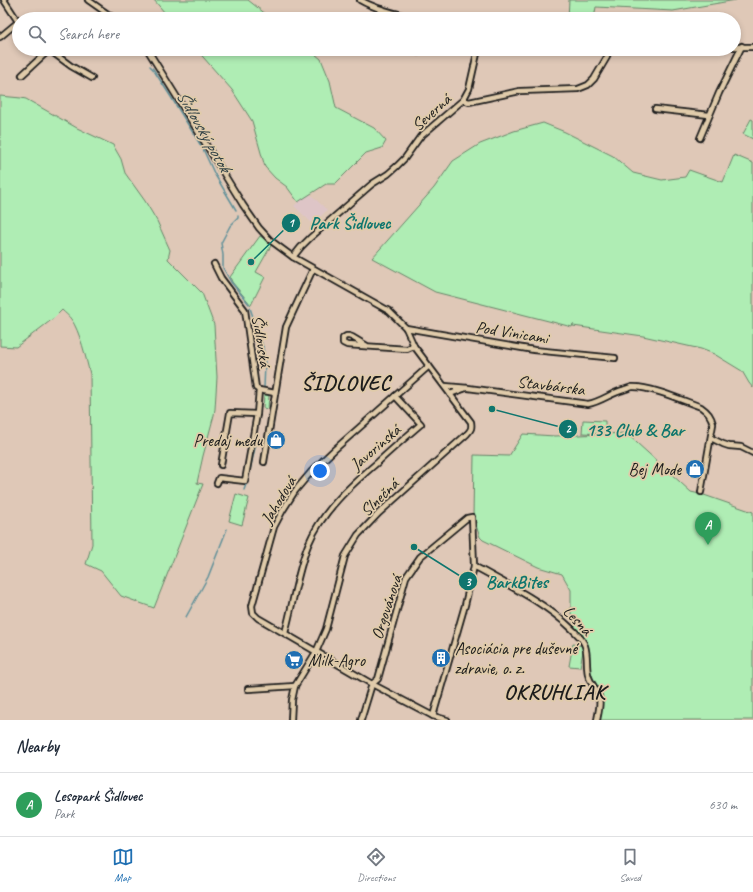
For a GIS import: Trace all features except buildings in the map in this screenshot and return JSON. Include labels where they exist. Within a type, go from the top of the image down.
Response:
[{"type":"street","points":[[4,0],[12,13]]},
{"type":"street","points":[[88,0],[106,12]]},
{"type":"street","points":[[360,0],[366,4],[392,12]]},
{"type":"street","points":[[0,37],[12,27]]},
{"type":"street","points":[[742,46],[753,47]]},
{"type":"street","points":[[22,75],[43,56]]},
{"type":"street","points":[[57,56],[92,78]]},
{"type":"street","points":[[151,56],[259,228],[270,240],[293,257],[389,311],[406,328],[414,346],[444,386]]},
{"type":"street","points":[[463,100],[469,88],[476,56]]},
{"type":"street","name":"Severná","points":[[293,257],[301,247],[332,218],[372,184],[388,174],[397,166],[405,158],[420,137],[463,100],[469,102],[520,91],[578,89],[588,85],[594,79],[607,56]]},
{"type":"street","points":[[700,138],[719,92],[737,56]]},
{"type":"street","points":[[655,109],[709,115]]},
{"type":"street","name":"Šidlovská","points":[[214,264],[221,278],[245,310],[256,388],[275,393]]},
{"type":"street","name":"Šidlovská","points":[[264,462],[286,327],[313,269]]},
{"type":"street","name":"Pod Vinicami","points":[[406,328],[534,350],[615,358]]},
{"type":"street","points":[[366,346],[407,349],[414,346]]},
{"type":"street","name":"Jahodová","points":[[429,366],[334,450],[311,472],[295,491],[274,526],[252,606],[253,613],[258,618],[285,634],[372,684],[433,716],[447,720]]},
{"type":"street","name":"Stavbárska","points":[[444,386],[588,404],[594,403],[609,395],[632,387],[655,391],[701,407],[712,417],[713,424],[701,492]]},
{"type":"street","name":"Slnečná","points":[[295,686],[316,652],[326,629],[345,556],[358,536],[379,513],[470,430],[472,426],[471,422],[444,386]]},
{"type":"street","name":"Stavbárska","points":[[450,394],[468,388]]},
{"type":"street","points":[[217,483],[219,478],[245,481],[257,414],[259,390]]},
{"type":"street","name":"Javorinská","points":[[285,634],[302,563],[309,544],[320,523],[334,503],[348,488],[421,424],[394,396]]},
{"type":"street","points":[[221,465],[230,413],[257,414]]},
{"type":"street","points":[[711,438],[723,444],[741,447],[753,453]]},
{"type":"street","name":"Orgovánová","points":[[372,684],[378,678],[406,577],[420,558],[467,518],[472,517],[474,566]]},
{"type":"street","points":[[433,716],[465,605],[474,566]]},
{"type":"street","name":"Lesná","points":[[474,566],[542,604],[579,635],[585,646],[590,680],[599,698],[600,708],[597,720]]},
{"type":"street","points":[[361,720],[372,684]]},
{"type":"street","points":[[248,688],[295,686],[292,700],[291,720]]},
{"type":"shaded area","points":[[310,194],[327,210],[313,224],[294,206]]},
{"type":"green space","points":[[154,0],[248,0],[263,12],[164,12]]},
{"type":"green space","points":[[569,0],[736,0],[673,11],[596,7],[595,12],[568,12]]},
{"type":"green space","points":[[202,56],[317,56],[321,59],[330,81],[336,108],[374,128],[386,141],[382,148],[366,153],[335,184],[326,184],[298,202],[287,187],[275,178],[265,167],[252,121],[232,90]]},
{"type":"green space","points":[[0,96],[26,99],[77,128],[113,145],[121,159],[125,173],[157,221],[170,250],[168,259],[202,293],[214,325],[217,377],[215,409],[197,483],[203,484],[154,608],[121,596],[101,571],[86,564],[92,544],[90,374],[82,345],[74,324],[62,310],[54,318],[16,347],[0,346]]},
{"type":"green space","points":[[751,119],[753,120],[753,139],[743,134]]},
{"type":"green space","points":[[543,123],[565,132],[613,156],[633,173],[662,180],[685,177],[689,170],[723,182],[734,155],[753,163],[753,388],[742,371],[714,354],[701,349],[643,336],[573,326],[573,324],[572,327],[435,292],[372,258],[434,188],[453,161],[480,144],[514,131]]},
{"type":"green space","points":[[260,236],[272,244],[256,272],[265,277],[251,305],[232,282],[230,277]]},
{"type":"green space","points":[[264,395],[269,395],[268,409],[263,408]]},
{"type":"green space","points":[[583,420],[605,421],[605,434],[626,433],[691,492],[753,512],[753,720],[599,720],[602,703],[600,695],[588,673],[586,646],[577,634],[571,613],[571,590],[562,574],[538,567],[483,540],[480,537],[473,517],[474,455],[509,456],[523,434],[555,436],[604,434],[582,433]]},
{"type":"green space","points":[[236,494],[249,498],[242,525],[229,521]]},
{"type":"green space","points":[[573,644],[584,646],[580,667],[569,666]]},
{"type":"waterway","name":"Šidlovský potok","points":[[150,66],[203,149],[214,173],[236,210]]},
{"type":"waterway","name":"Šidlovský potok","points":[[238,216],[238,218],[230,226],[221,243],[223,268],[231,282],[249,304]]},
{"type":"waterway","name":"Šidlovský potok","points":[[250,308],[263,347],[265,364],[264,388]]},
{"type":"waterway","name":"Šidlovský potok","points":[[244,490],[256,444]]},
{"type":"waterway","name":"Šidlovský potok","points":[[186,617],[208,577],[227,529]]},
{"type":"place","name":"Park Šidlovec","points":[[251,262]]},
{"type":"place","name":"133 Club & Bar","points":[[492,409]]},
{"type":"place","name":"Predaj medu","points":[[276,440]]},
{"type":"place","name":"Bej Mode","points":[[695,469]]},
{"type":"place","name":"Lesopark Šidlovec","points":[[708,545]]},
{"type":"place","name":"BarkBites","points":[[414,547]]},
{"type":"place","name":"Asociácia pre duševné zdravie, o. z.","points":[[441,658]]},
{"type":"place","name":"Milk-Agro","points":[[294,660]]},
{"type":"district","name":"ŠIDLOVEC","points":[[346,383]]},
{"type":"district","name":"OKRUHLIAK","points":[[555,692]]}]
